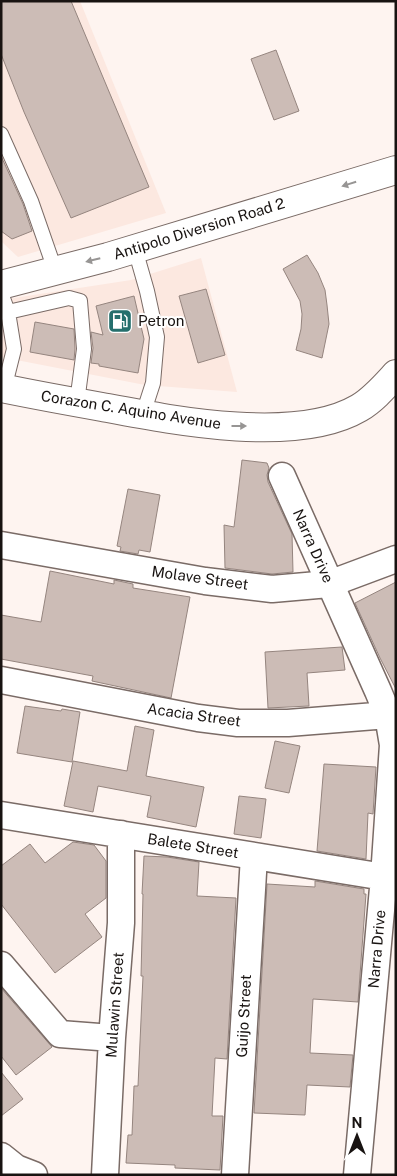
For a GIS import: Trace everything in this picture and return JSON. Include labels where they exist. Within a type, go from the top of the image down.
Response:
[{"type":"main road","name":"Antipolo Diversion Road 2","points":[[1,285],[135,248],[396,170]]},
{"type":"main road","name":"Corazon C. Aquino Avenue","points":[[3,389],[143,414],[227,426],[304,424],[323,421],[360,408],[396,374]]},
{"type":"street","name":"Narra Drive","points":[[282,476],[388,716],[394,745],[358,1175]]},
{"type":"street","name":"Molave Street","points":[[1,545],[205,581],[272,589],[329,584],[396,559]]},
{"type":"street","name":"Acacia Street","points":[[1,680],[198,718],[238,723],[288,723],[388,716]]},
{"type":"street","name":"Balete Street","points":[[1,816],[384,877]]},
{"type":"street","name":"Mulawin Street","points":[[105,1175],[112,1038],[121,924],[121,834]]},
{"type":"street","name":"Guijo Street","points":[[235,1175],[254,856]]},
{"type":"street","points":[[1,965],[60,1034],[112,1038]]},
{"type":"street","points":[[1,1156],[16,1168],[34,1175]]},
{"type":"lane","points":[[1,134],[31,201],[55,270]]},
{"type":"lane","points":[[135,248],[157,337],[153,383],[143,414]]},
{"type":"lane","points":[[1,293],[8,312],[14,349],[3,389]]},
{"type":"lane","points":[[8,312],[69,298],[80,301],[84,349],[77,402]]},
{"type":"shaded area","points":[[1,1],[80,1],[166,213],[18,257],[1,241]]},
{"type":"shaded area","points":[[201,258],[237,392],[145,385],[1,357],[1,300],[131,280]]},
{"type":"building","points":[[1,1],[71,1],[149,187],[71,218],[24,112],[1,54]]},
{"type":"building","points":[[276,50],[299,111],[274,120],[251,59]]},
{"type":"building","points":[[1,156],[23,204],[32,231],[12,239],[1,231]]},
{"type":"building","points":[[307,255],[318,273],[325,290],[329,324],[322,358],[296,350],[301,329],[302,314],[300,301],[283,269]]},
{"type":"building","points":[[206,289],[225,355],[198,363],[179,296]]},
{"type":"building","name":"Petron","points":[[134,296],[144,339],[138,373],[91,363],[93,348],[91,332],[103,335],[96,306]]},
{"type":"building","points":[[35,322],[74,329],[74,360],[30,352]]},
{"type":"building","points":[[242,460],[267,463],[269,468],[268,482],[292,534],[293,572],[272,574],[225,568],[224,525],[234,527]]},
{"type":"building","points":[[128,489],[160,495],[150,552],[139,550],[138,554],[120,551],[121,547],[117,546]]},
{"type":"building","points":[[50,571],[114,584],[114,580],[133,584],[133,588],[190,597],[171,698],[92,681],[93,676],[1,659],[1,615],[41,622]]},
{"type":"building","points":[[396,582],[396,689],[355,603]]},
{"type":"building","points":[[342,647],[345,670],[307,673],[309,706],[268,708],[265,652]]},
{"type":"building","points":[[25,706],[80,712],[72,762],[17,753]]},
{"type":"building","points":[[135,726],[154,730],[146,776],[204,787],[196,827],[147,817],[151,796],[98,786],[93,812],[64,806],[73,761],[127,771]]},
{"type":"building","points":[[275,741],[300,746],[289,793],[265,788]]},
{"type":"building","points":[[324,764],[376,767],[373,814],[368,813],[366,859],[317,851]]},
{"type":"building","points":[[239,796],[266,799],[261,838],[234,834]]},
{"type":"building","points":[[73,842],[94,845],[106,861],[106,898],[85,914],[102,937],[55,973],[1,904],[1,866],[30,844],[45,863]]},
{"type":"building","points":[[144,856],[167,857],[199,862],[197,896],[236,898],[227,1059],[215,1058],[212,1116],[223,1116],[220,1170],[175,1168],[175,1165],[126,1163],[128,1135],[132,1135],[134,1086],[138,1086],[143,976],[141,976]]},
{"type":"building","points":[[315,881],[364,889],[364,894],[366,894],[358,1002],[313,999],[310,1053],[353,1055],[350,1087],[307,1085],[305,1115],[254,1113],[267,884],[315,887]]},
{"type":"building","points":[[1,988],[52,1047],[16,1075],[1,1056]]},
{"type":"building","points":[[1,1072],[23,1099],[1,1116]]},
{"type":"place","name":"Petron","points":[[120,321]]}]
